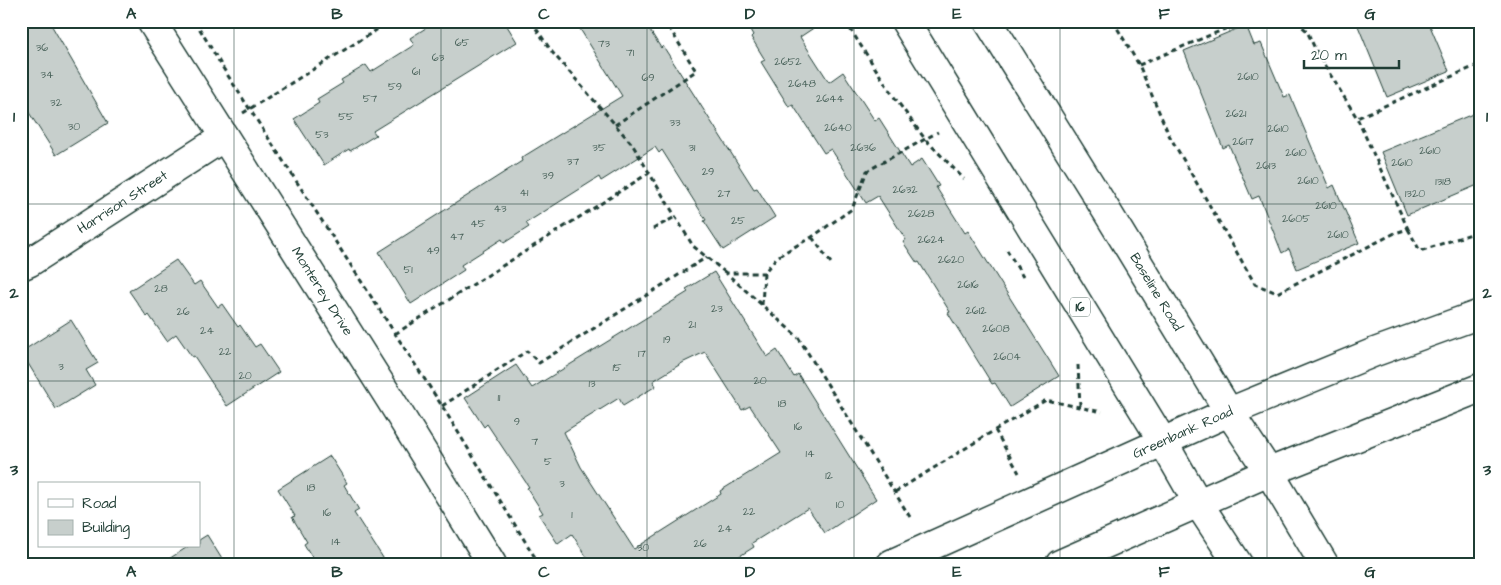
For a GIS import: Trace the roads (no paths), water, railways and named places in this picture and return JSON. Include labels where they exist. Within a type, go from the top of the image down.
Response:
[{"type":"main road","name":"Monterey Drive","points":[[151,21],[492,564]]},
{"type":"main road","name":"16","points":[[905,21],[1163,442],[1198,503],[1238,564]]},
{"type":"main road","name":"Baseline Road","points":[[988,21],[1229,412],[1269,472],[1324,564]]},
{"type":"main road","name":"Harrison Street","points":[[21,266],[70,237],[221,132]]},
{"type":"main road","name":"Greenbank Road","points":[[891,564],[1229,412],[1375,352],[1480,314]]},
{"type":"main road","points":[[1060,564],[1269,472],[1480,388]]}]
